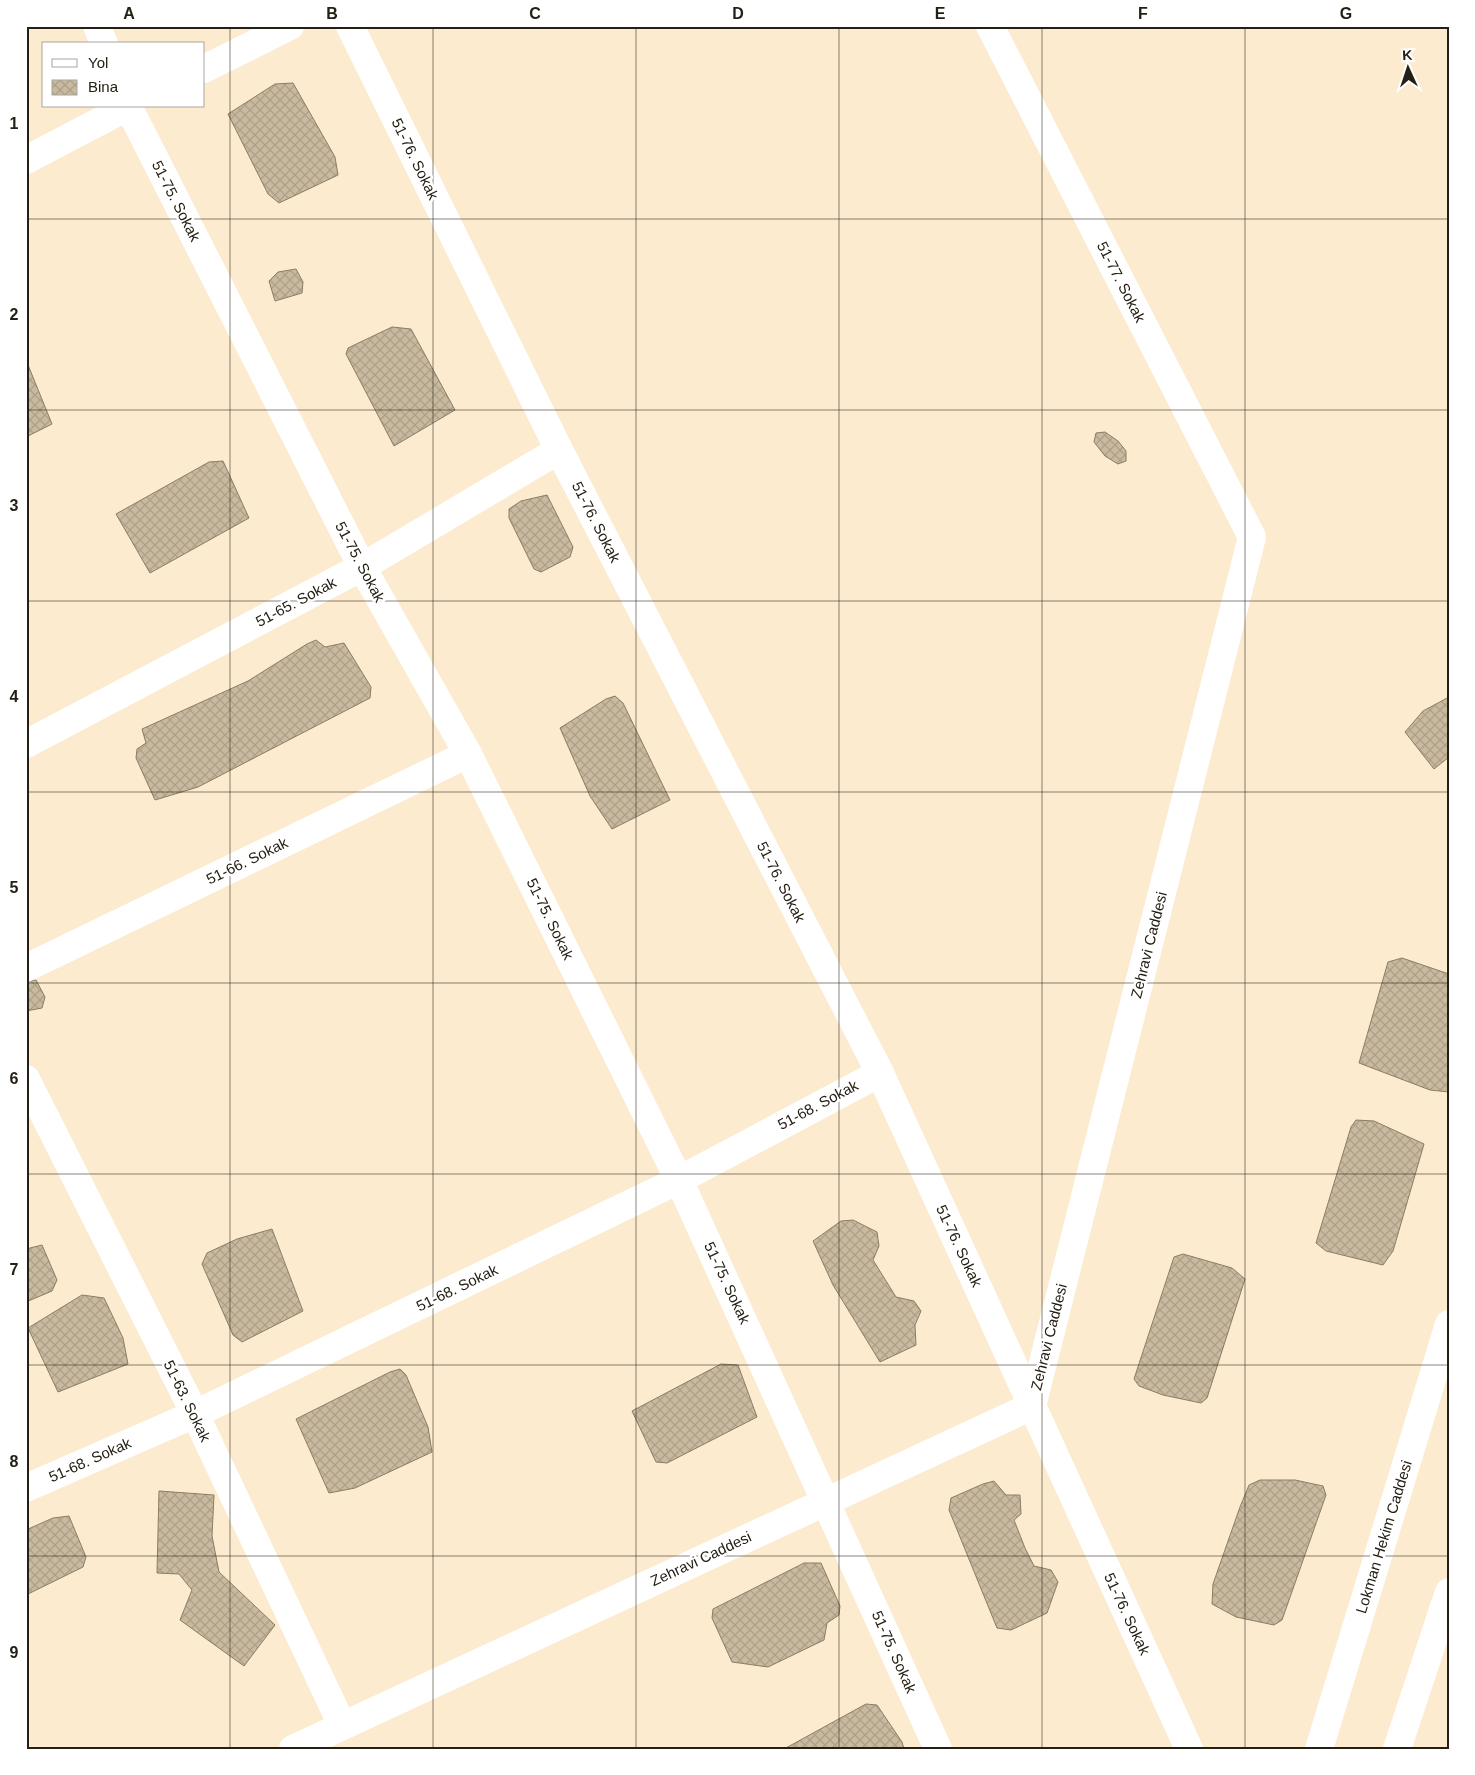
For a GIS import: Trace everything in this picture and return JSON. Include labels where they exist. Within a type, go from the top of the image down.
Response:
[{"type":"street","points":[[97,26],[103,42]]},
{"type":"street","points":[[205,68],[290,26]]},
{"type":"street","name":"51-76. Sokak","points":[[350,26],[559,450],[880,1073],[1189,1749]]},
{"type":"street","name":"51-77. Sokak","points":[[990,26],[1252,537]]},
{"type":"street","points":[[26,160],[124,108]]},
{"type":"street","name":"51-75. Sokak","points":[[129,108],[362,567],[468,754],[679,1180],[938,1749]]},
{"type":"street","name":"51-65. Sokak","points":[[26,744],[362,567],[559,450]]},
{"type":"street","name":"Zehravi Caddesi","points":[[293,1749],[1032,1406],[1252,537]]},
{"type":"street","name":"51-66. Sokak","points":[[26,968],[468,754]]},
{"type":"street","name":"51-68. Sokak","points":[[27,1486],[195,1414],[679,1180],[880,1073]]},
{"type":"street","name":"51-63. Sokak","points":[[26,1079],[195,1414],[342,1725]]},
{"type":"street","name":"Lokman Hekim Caddesi","points":[[1319,1749],[1449,1324]]},
{"type":"street","points":[[1397,1749],[1449,1592]]},
{"type":"building","points":[[293,83],[335,157],[338,175],[279,203],[268,194],[228,114],[275,84]]},
{"type":"building","points":[[296,269],[303,282],[302,293],[275,301],[269,281],[278,272]]},
{"type":"building","points":[[392,327],[411,329],[455,410],[394,446],[346,354],[348,348]]},
{"type":"building","points":[[26,360],[52,424],[26,437]]},
{"type":"building","points":[[1105,432],[1118,441],[1126,451],[1126,461],[1118,464],[1105,456],[1094,442],[1096,433]]},
{"type":"building","points":[[223,461],[249,518],[150,573],[116,514],[209,462]]},
{"type":"building","points":[[547,495],[573,547],[570,557],[541,572],[534,569],[509,518],[509,509],[521,501]]},
{"type":"building","points":[[316,640],[325,647],[344,643],[371,687],[370,698],[198,787],[155,800],[136,758],[137,749],[146,743],[142,729],[248,681]]},
{"type":"building","points":[[615,696],[623,703],[670,800],[612,829],[590,796],[560,728],[606,699]]},
{"type":"building","points":[[1449,697],[1449,757],[1434,769],[1405,732],[1423,711]]},
{"type":"building","points":[[1402,958],[1449,974],[1449,1092],[1430,1090],[1359,1063],[1388,962]]},
{"type":"building","points":[[36,980],[45,997],[42,1008],[26,1011],[26,981]]},
{"type":"building","points":[[1356,1120],[1374,1121],[1424,1144],[1393,1251],[1383,1265],[1326,1251],[1316,1243],[1351,1127]]},
{"type":"building","points":[[853,1220],[877,1232],[879,1246],[873,1260],[896,1297],[914,1301],[921,1311],[915,1325],[916,1345],[880,1362],[833,1285],[813,1241],[841,1221]]},
{"type":"building","points":[[272,1229],[303,1311],[242,1342],[233,1335],[202,1264],[207,1253],[237,1239]]},
{"type":"building","points":[[42,1245],[57,1280],[52,1291],[26,1302],[26,1249]]},
{"type":"building","points":[[1183,1254],[1232,1268],[1245,1279],[1207,1398],[1201,1403],[1163,1395],[1139,1386],[1134,1379],[1174,1257]]},
{"type":"building","points":[[82,1295],[104,1298],[123,1338],[128,1364],[58,1392],[28,1328]]},
{"type":"building","points":[[721,1364],[738,1365],[757,1417],[667,1463],[656,1462],[632,1411]]},
{"type":"building","points":[[400,1369],[406,1375],[428,1427],[432,1452],[355,1488],[329,1493],[296,1419],[390,1372]]},
{"type":"building","points":[[1260,1480],[1295,1480],[1323,1486],[1326,1495],[1282,1620],[1274,1625],[1236,1617],[1212,1604],[1213,1584],[1240,1507],[1249,1485]]},
{"type":"building","points":[[994,1481],[1006,1495],[1020,1495],[1021,1514],[1014,1520],[1025,1548],[1034,1566],[1051,1570],[1058,1582],[1047,1613],[1011,1630],[997,1628],[949,1510],[951,1498]]},
{"type":"building","points":[[159,1491],[214,1495],[212,1536],[219,1572],[275,1625],[244,1666],[180,1620],[192,1590],[179,1574],[157,1573]]},
{"type":"building","points":[[69,1516],[86,1557],[83,1567],[26,1595],[26,1530],[53,1518]]},
{"type":"building","points":[[804,1563],[821,1563],[840,1606],[839,1615],[827,1623],[824,1640],[768,1667],[732,1662],[712,1618],[713,1609]]},
{"type":"building","points":[[866,1704],[877,1705],[902,1742],[904,1749],[784,1749]]}]
